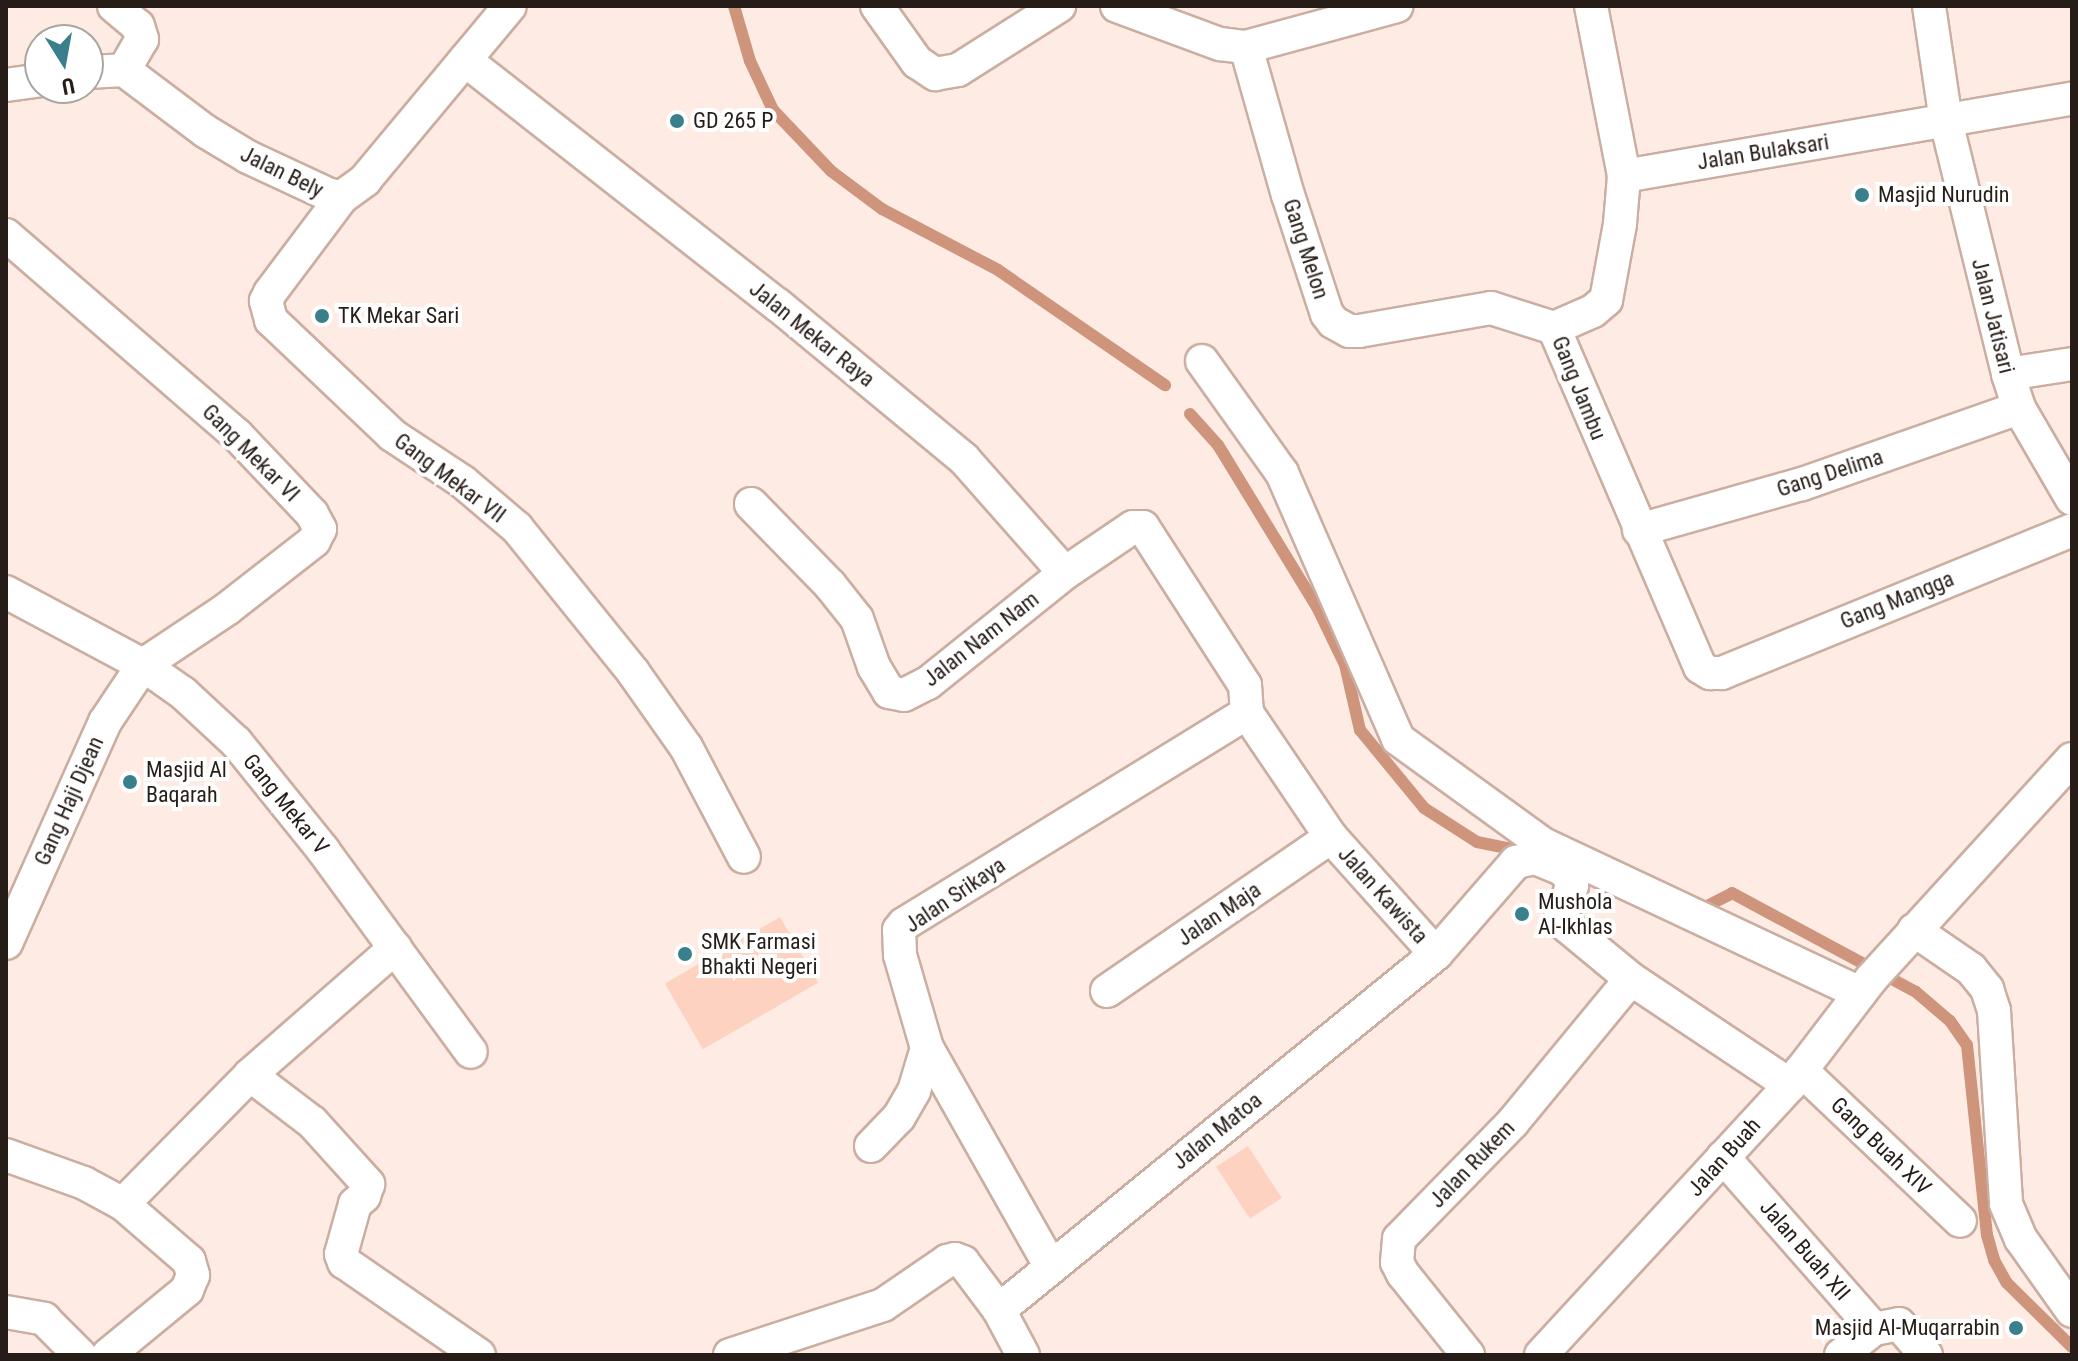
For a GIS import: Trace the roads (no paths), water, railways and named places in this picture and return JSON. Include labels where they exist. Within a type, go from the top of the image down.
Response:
[{"type":"street","points":[[104,71],[124,70],[142,39],[138,26],[114,6]]},
{"type":"street","points":[[877,6],[917,62],[935,74],[958,70],[1059,6]]},
{"type":"street","points":[[1117,6],[1220,44],[1246,47],[1397,6]]},
{"type":"street","points":[[1591,6],[1624,176]]},
{"type":"street","name":"Jalan Jatisari","points":[[1929,6],[1946,121],[2008,374],[2019,408],[2072,499]]},
{"type":"street","name":"Jalan Bely","points":[[124,70],[188,122],[215,138],[330,195],[342,197],[365,180],[465,60],[496,10]]},
{"type":"street","name":"Gang Melon","points":[[1246,47],[1288,195],[1327,314],[1333,322],[1349,331],[1359,331],[1491,308],[1554,328]]},
{"type":"street","name":"Jalan Mekar Raya","points":[[465,60],[778,305],[964,459],[1065,573]]},
{"type":"street","name":"Jalan Bulaksari","points":[[1624,176],[2072,99]]},
{"type":"street","name":"Gang Jambu","points":[[1624,176],[1620,224],[1606,300],[1593,311],[1554,328],[1696,663],[1710,673],[1722,673]]},
{"type":"street","name":"Gang Mekar VII","points":[[342,197],[270,293],[266,301],[271,320],[392,435],[463,482],[517,528],[633,672],[686,747],[744,857]]},
{"type":"street","name":"Gang Mekar VI","points":[[6,235],[237,435],[312,514],[320,529],[314,541],[227,609],[143,665]]},
{"type":"street","points":[[1202,361],[1282,473],[1398,739],[1543,844],[1865,986]]},
{"type":"street","points":[[2008,374],[2072,364]]},
{"type":"street","name":"Gang Delima","points":[[1639,530],[1802,484],[2019,408]]},
{"type":"street","name":"Jalan Nam Nam","points":[[751,504],[830,585],[857,619],[874,667],[889,692],[904,695],[928,683],[1065,573]]},
{"type":"street","name":"Jalan Kawista","points":[[1065,573],[1133,527],[1143,527],[1245,685],[1247,713],[1331,837],[1436,954],[1516,862],[1530,857],[1566,873],[1572,886],[1562,914],[1563,921],[1631,979],[1796,1077]]},
{"type":"street","name":"Gang Mangga","points":[[1722,673],[2072,530]]},
{"type":"street","name":"Gang Mekar V","points":[[6,592],[143,665],[183,693],[236,742],[287,803],[471,1052]]},
{"type":"street","name":"Gang Haji Djean","points":[[6,943],[105,722],[143,665]]},
{"type":"street","name":"Jalan Srikaya","points":[[1051,1267],[927,1048],[898,945],[904,924],[1247,713]]},
{"type":"street","points":[[2072,759],[1905,940],[1971,969],[1987,989],[1994,1011],[2006,1204],[2010,1220],[2072,1311]]},
{"type":"street","name":"Jalan Maja","points":[[1107,991],[1331,837]]},
{"type":"street","name":"Jalan Buah","points":[[1541,1355],[1796,1077],[1865,986],[1905,940]]},
{"type":"street","points":[[123,1204],[250,1075],[395,948]]},
{"type":"street","name":"Jalan Matoa","points":[[999,1310],[1436,954]]},
{"type":"street","name":"Jalan Rukem","points":[[1468,1355],[1403,1274],[1397,1262],[1399,1239],[1513,1122],[1631,979]]},
{"type":"street","points":[[871,1146],[899,1117],[914,1091],[927,1048]]},
{"type":"street","points":[[250,1075],[312,1122],[368,1184],[364,1196],[355,1204],[341,1254],[344,1262],[479,1355]]},
{"type":"street","name":"Gang Buah XIV","points":[[1796,1077],[1960,1221]]},
{"type":"street","points":[[6,1155],[61,1174],[123,1204],[184,1254],[193,1275],[187,1290],[108,1355]]},
{"type":"street","name":"Jalan Buah XII","points":[[1723,1157],[1874,1329]]},
{"type":"street","points":[[730,1355],[883,1305],[947,1261],[955,1259],[963,1262],[999,1310],[1023,1355]]},
{"type":"street","points":[[6,1312],[44,1319],[80,1355]]},
{"type":"street","points":[[1841,1355],[1874,1329],[1899,1324],[1926,1355]]},
{"type":"waterway","points":[[734,6],[750,61],[773,110],[831,171],[882,209],[998,270],[1165,385]]},
{"type":"waterway","points":[[1190,414],[1218,445],[1317,607],[1345,665],[1360,730],[1424,808],[1477,842],[1522,851]]},
{"type":"waterway","points":[[1707,906],[1732,893],[1916,992],[1950,1021],[1967,1045],[1987,1235],[1994,1260],[2007,1283],[2072,1347]]},
{"type":"place","name":"GD 265 P","points":[[677,121]]},
{"type":"place","name":"Masjid Nurudin","points":[[1862,195]]},
{"type":"place","name":"TK Mekar Sari","points":[[322,316]]},
{"type":"place","name":"Masjid Al Baqarah","points":[[130,782]]},
{"type":"place","name":"Mushola Al-Ikhlas","points":[[1522,914]]},
{"type":"place","name":"SMK Farmasi Bhakti Negeri","points":[[685,954]]},
{"type":"place","name":"Masjid Al-Muqarrabin","points":[[2016,1328]]}]
